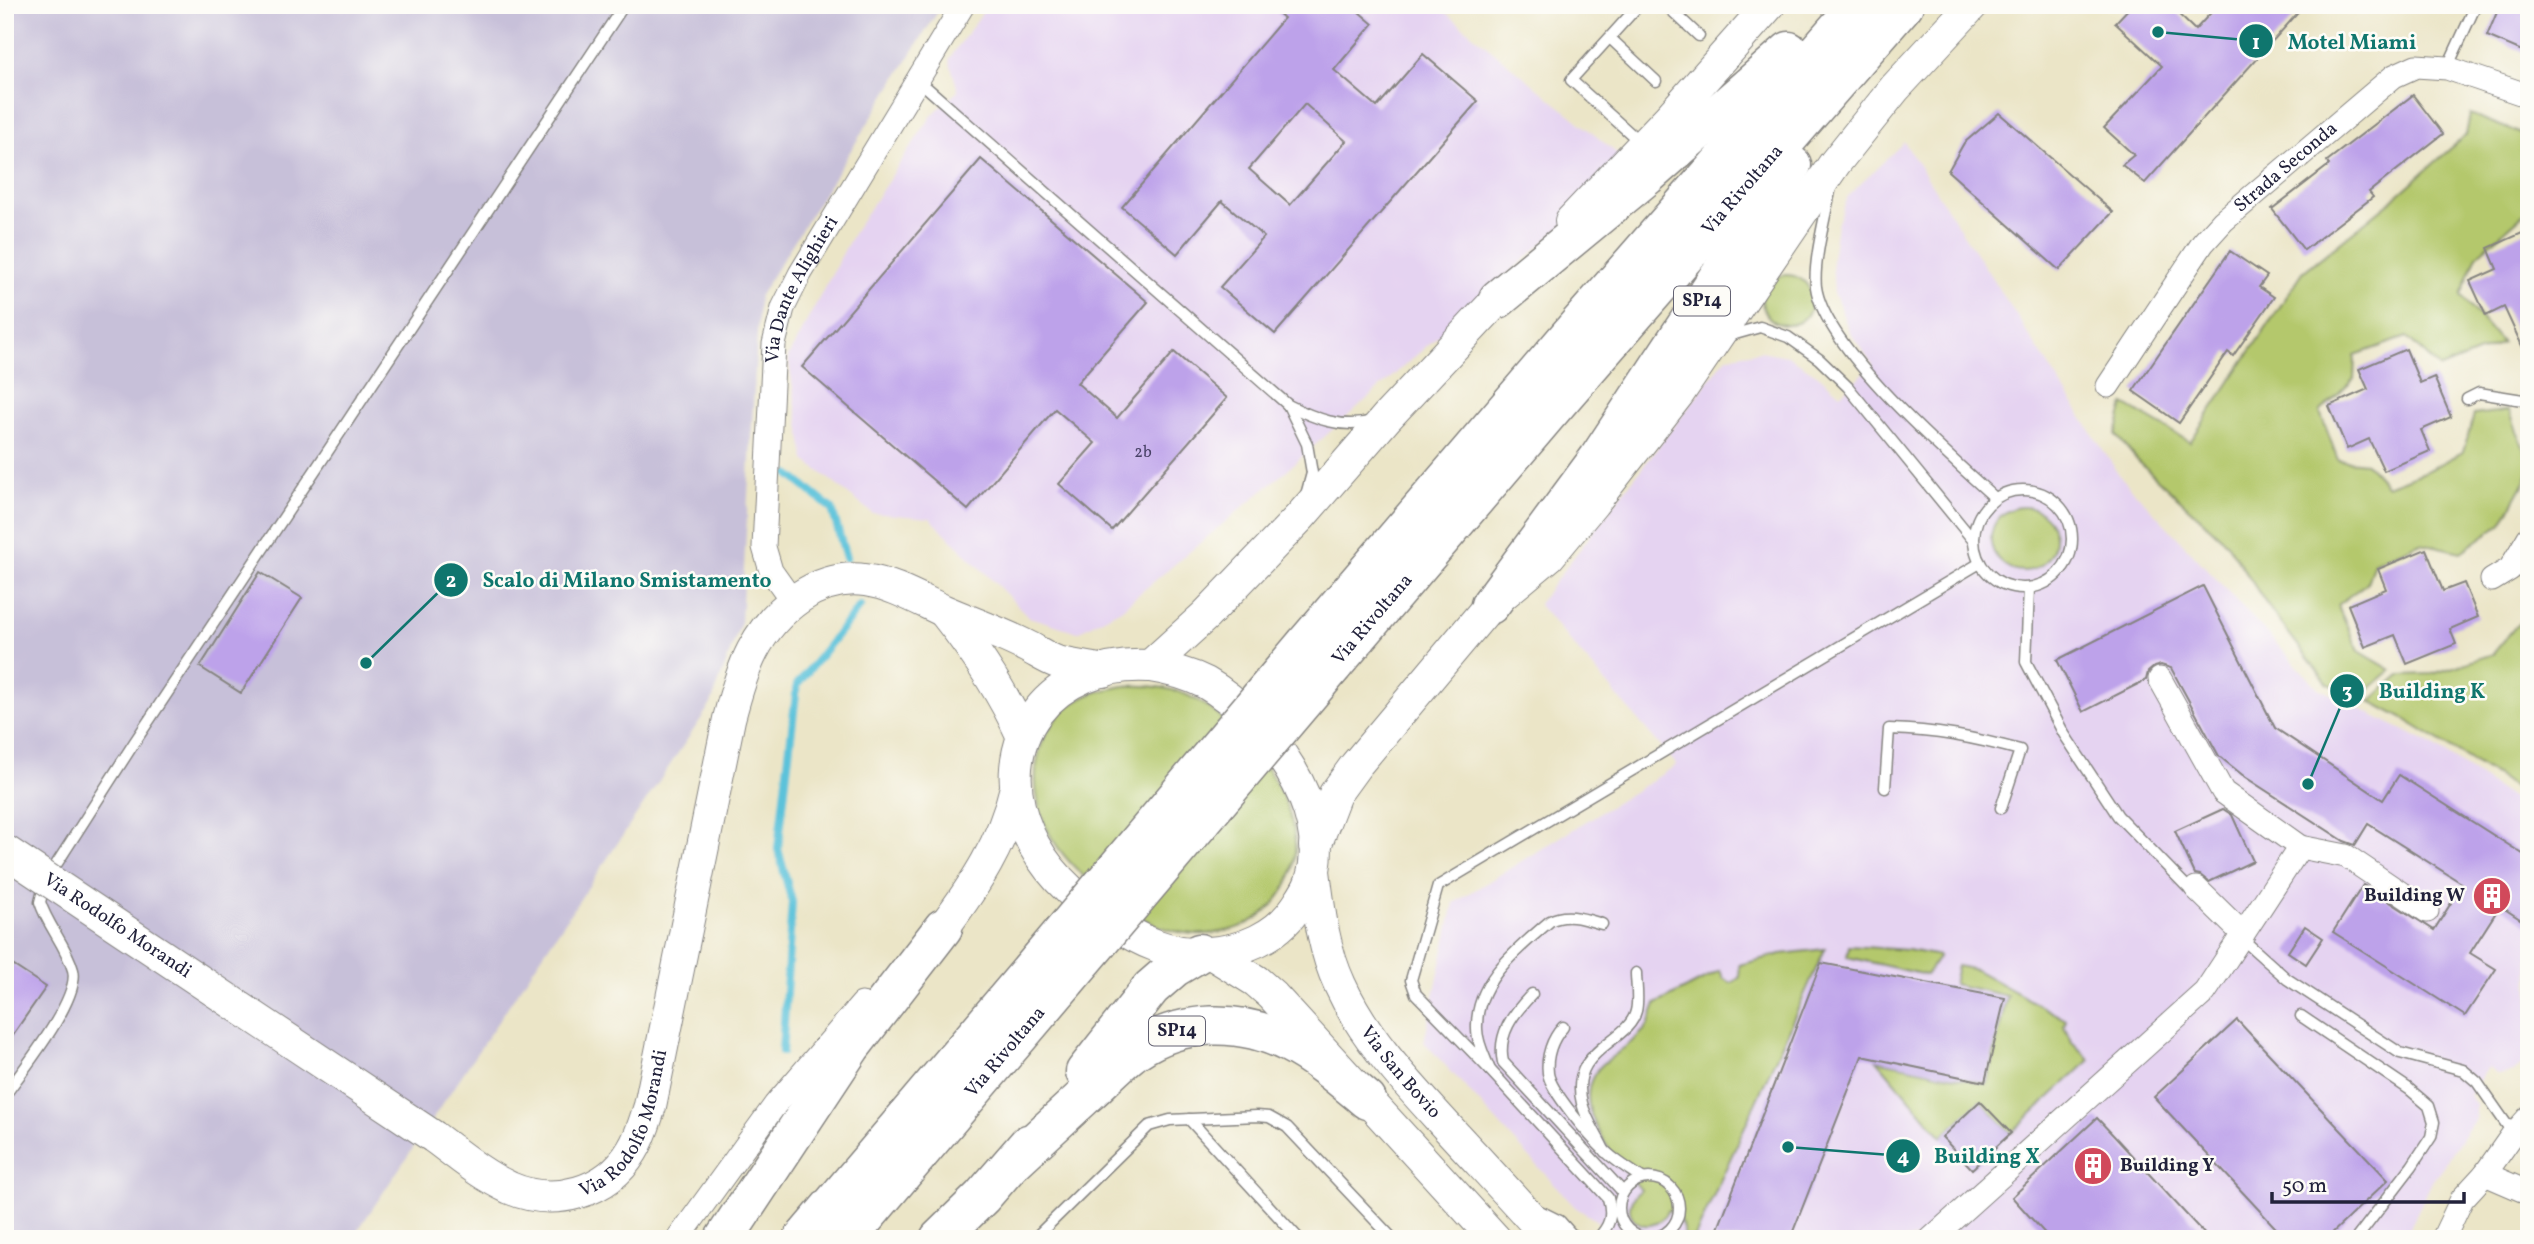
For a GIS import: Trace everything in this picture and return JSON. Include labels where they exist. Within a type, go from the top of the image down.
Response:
[{"type":"highway","points":[[1498,299],[1726,108],[1835,5]]},
{"type":"highway","name":"Via Rivoltana","points":[[803,1239],[1053,970],[1320,655],[1586,315],[1858,5]]},
{"type":"highway","name":"Via Rivoltana","points":[[1320,655],[1565,394],[1904,5]]},
{"type":"highway","name":"SP14","points":[[1490,604],[1598,458],[1793,163],[1900,38],[1923,5]]},
{"type":"highway","points":[[724,1239],[851,1047],[943,928]]},
{"type":"highway","name":"SP14","points":[[1013,1162],[1151,988],[1174,968],[1205,953]]},
{"type":"highway","name":"Via Rivoltana","points":[[847,1239],[1053,970]]},
{"type":"highway","name":"SP14","points":[[1013,1162],[1133,1052],[1159,1037],[1204,1025],[1235,1025],[1292,1044],[1367,1100]]},
{"type":"highway","points":[[939,1239],[1013,1162]]},
{"type":"main road","points":[[1150,666],[1206,615],[1300,517],[1387,416],[1643,145],[1769,5]]},
{"type":"main road","points":[[1016,786],[1023,822],[1046,864],[1079,899],[1140,940],[1163,948],[1205,953],[1246,945],[1278,928],[1301,900],[1311,882],[1326,812],[1343,781],[1490,604],[1549,556],[1678,394],[1835,163],[1895,88],[1972,5]]},
{"type":"main road","name":"Via Rodolfo Morandi","points":[[5,851],[497,1181],[528,1194],[577,1194],[609,1177],[632,1152],[650,1106],[729,719],[742,671],[758,639],[780,612],[811,590],[848,578],[880,582],[1047,658],[1104,671]]},
{"type":"main road","name":"Via Rodolfo Morandi","points":[[943,610],[986,669],[1007,703],[1023,737]]},
{"type":"main road","name":"Via San Bovio","points":[[1104,671],[1150,666],[1181,672],[1223,695],[1259,727],[1301,788],[1312,822],[1324,938],[1339,984],[1352,1008],[1399,1073],[1550,1239]]},
{"type":"main road","points":[[943,928],[988,862],[1006,826],[1016,786],[1017,762],[1023,737],[1036,714],[1058,691],[1083,677],[1104,671]]},
{"type":"main road","points":[[1205,953],[1263,987],[1495,1239]]},
{"type":"street","name":"Via Dante Alighieri","points":[[793,602],[771,571],[764,547],[774,344],[783,309],[800,274],[964,5]]},
{"type":"street","name":"Strada Seconda","points":[[2108,386],[2203,243],[2223,221],[2394,75],[2416,66],[2447,68],[2529,96]]},
{"type":"street","points":[[2492,580],[2511,569],[2529,537]]},
{"type":"street","points":[[2160,679],[2223,792],[2300,847],[2346,856],[2427,911]]},
{"type":"street","points":[[1931,1239],[2205,992],[2300,847]]},
{"type":"street","points":[[2196,888],[2243,934]]},
{"type":"street","points":[[678,1239],[800,1075],[878,988],[943,928]]},
{"type":"street","points":[[2443,1239],[2462,1199],[2518,1141],[2529,1117]]},
{"type":"street","points":[[2485,1174],[2529,1193]]},
{"type":"lane","points":[[5,1095],[56,1021],[71,992],[74,973],[40,902],[45,882],[134,743],[624,5]]},
{"type":"lane","points":[[1639,5],[1571,80],[1643,145]]},
{"type":"lane","points":[[1666,5],[1699,36]]},
{"type":"lane","points":[[2447,68],[2476,5]]},
{"type":"lane","points":[[1609,38],[1656,81]]},
{"type":"lane","points":[[917,79],[1289,405],[1317,420],[1360,425],[1387,416]]},
{"type":"lane","points":[[1835,163],[1815,276],[1817,293],[1823,308],[1840,338],[1865,372],[1995,498]]},
{"type":"lane","points":[[1708,348],[1716,341],[1760,327],[1788,337],[1819,359],[1848,387],[1973,540],[1980,563],[1992,578],[2000,583],[2029,588],[2050,580],[2066,563],[2072,540],[2067,517],[2051,499],[2041,493],[2018,490],[1995,498],[1979,516],[1973,540]]},
{"type":"lane","points":[[2467,399],[2479,393],[2529,401]]},
{"type":"lane","points":[[1289,405],[1307,444],[1312,473],[1300,517]]},
{"type":"lane","points":[[1597,1239],[1608,1228],[1610,1219],[1610,1205],[1604,1192],[1416,994],[1411,980],[1438,886],[1980,563]]},
{"type":"lane","points":[[2029,588],[2026,662],[2064,734],[2118,816],[2203,903],[2287,979],[2400,1053],[2463,1070],[2477,1082],[2518,1141]]},
{"type":"lane","points":[[1885,788],[1889,729],[1927,730],[1966,736],[2020,750],[2001,808]]},
{"type":"lane","points":[[1490,1070],[1476,1030],[1479,1008],[1490,983],[1507,960],[1550,920],[1557,917],[1576,916],[1602,924]]},
{"type":"lane","points":[[1605,1152],[1582,1103],[1583,1076],[1588,1060],[1630,1023],[1636,1011],[1636,973]]},
{"type":"lane","points":[[1532,995],[1509,1021],[1500,1049],[1503,1062],[1623,1192]]},
{"type":"lane","points":[[2301,1016],[2409,1089],[2429,1106],[2434,1122],[2431,1137],[2412,1166],[2356,1239]]},
{"type":"lane","points":[[1563,1027],[1554,1036],[1548,1055],[1548,1075],[1559,1098],[1605,1152],[1642,1178],[1661,1180],[1675,1194],[1678,1213],[1670,1235],[1651,1238],[1632,1236],[1622,1222],[1619,1207],[1623,1192],[1628,1185],[1642,1178]]},
{"type":"lane","points":[[1034,1239],[1141,1132],[1157,1123],[1257,1116],[1279,1121],[1296,1136],[1393,1239]]},
{"type":"lane","points":[[1189,1119],[1299,1239]]},
{"type":"lane","points":[[1511,1196],[1560,1222],[1576,1239]]},
{"type":"shaded area","points":[[5,5],[942,5],[759,297],[741,622],[711,704],[352,1239],[5,1239]]},
{"type":"shaded area","points":[[988,5],[1437,5],[1631,165],[1279,477],[1121,609],[1078,632],[1029,617],[930,518],[872,513],[805,460],[788,357],[854,232],[933,114],[958,91],[949,59]]},
{"type":"shaded area","points":[[1904,142],[2120,476],[2318,688],[2431,744],[2529,810],[2529,1058],[2514,1072],[2498,1075],[2488,1068],[2469,1095],[2476,1105],[2475,1119],[2432,1182],[2404,1239],[1611,1239],[1597,1221],[1575,1207],[1424,1042],[1454,903],[1677,765],[1538,604],[1727,357],[1760,351],[1788,356],[1818,375],[1840,394],[1873,365],[1849,331],[1834,292],[1832,259],[1837,225],[1848,196]]},
{"type":"green space","points":[[2470,114],[2529,137],[2529,213],[2524,214],[2477,255],[2461,295],[2502,343],[2440,368],[2407,337],[2355,355],[2354,379],[2320,412],[2338,460],[2366,463],[2387,486],[2429,470],[2463,452],[2474,415],[2509,410],[2529,462],[2529,474],[2502,523],[2461,552],[2421,543],[2374,562],[2367,583],[2337,605],[2359,651],[2391,670],[2362,695],[2328,684],[2267,605],[2226,542],[2138,461],[2116,435],[2124,404],[2190,442],[2303,272],[2390,202],[2466,135]]},
{"type":"green space","points":[[1777,276],[1797,276],[1811,290],[1811,310],[1797,324],[1777,324],[1763,310],[1763,290]]},
{"type":"green space","points":[[2023,507],[2041,513],[2049,521],[2055,539],[2049,557],[2041,565],[2023,571],[2005,565],[1997,557],[1991,539],[1997,521],[2005,513]]},
{"type":"green space","points":[[2529,610],[2529,796],[2370,701],[2400,675],[2433,674],[2493,654]]},
{"type":"green space","points":[[1124,686],[1172,690],[1187,695],[1210,709],[1233,728],[1274,780],[1288,809],[1295,838],[1293,867],[1276,901],[1263,914],[1248,923],[1231,930],[1207,934],[1180,932],[1154,924],[1130,911],[1091,883],[1074,867],[1053,840],[1038,803],[1037,764],[1041,745],[1062,712],[1095,693]]},
{"type":"green space","points":[[1849,946],[1908,950],[1939,956],[1926,975],[1847,957]]},
{"type":"green space","points":[[1825,949],[1694,1239],[1683,1239],[1680,1222],[1668,1210],[1661,1220],[1652,1224],[1644,1225],[1636,1221],[1630,1208],[1633,1199],[1641,1190],[1597,1129],[1590,1112],[1588,1095],[1592,1079],[1603,1064],[1644,1030],[1656,1004],[1720,971],[1723,978],[1732,983],[1740,977],[1739,965],[1781,954]]},
{"type":"green space","points":[[1957,966],[1976,970],[2066,1020],[2064,1026],[2071,1041],[2090,1060],[2011,1133],[1980,1101],[1942,1137],[1877,1060],[1987,1084],[2007,996],[1953,984]]},
{"type":"building","points":[[1269,5],[1351,5],[1373,24],[1334,70],[1377,107],[1423,54],[1478,101],[1275,334],[1220,287],[1264,237],[1222,201],[1177,254],[1122,207],[1284,18]],"holes":[[[1305,104],[1346,141],[1290,205],[1249,169]]]},
{"type":"building","points":[[2132,5],[2169,5],[2195,30],[2218,5],[2305,5],[2145,183],[2122,165],[2134,155],[2104,128],[2162,66],[2115,23]]},
{"type":"building","points":[[2500,5],[2529,5],[2529,54],[2487,36]]},
{"type":"building","points":[[2413,95],[2443,134],[2369,192],[2373,197],[2304,250],[2272,209],[2329,165],[2327,161]]},
{"type":"building","points":[[1999,113],[2113,212],[2059,270],[1948,171],[1964,143]]},
{"type":"building","points":[[981,159],[1148,302],[1077,383],[1117,418],[1174,352],[1227,398],[1112,530],[1059,484],[1095,443],[1055,409],[968,510],[802,367]]},
{"type":"building","points":[[2529,230],[2529,361],[2504,307],[2486,316],[2470,281],[2497,269],[2488,248]]},
{"type":"building","points":[[2230,251],[2267,276],[2259,287],[2274,297],[2233,356],[2228,352],[2179,423],[2133,391]]},
{"type":"building","points":[[2406,349],[2420,383],[2434,377],[2451,417],[2421,430],[2430,451],[2384,471],[2369,439],[2347,449],[2329,406],[2368,389],[2359,369]]},
{"type":"building","points":[[2426,549],[2443,591],[2464,583],[2478,617],[2450,629],[2456,644],[2407,664],[2395,635],[2365,647],[2348,605],[2386,589],[2378,569]]},
{"type":"building","points":[[260,572],[302,598],[241,693],[200,667]]},
{"type":"building","points":[[2203,586],[2275,728],[2383,800],[2399,775],[2529,858],[2529,925],[2500,906],[2470,953],[2496,969],[2465,1016],[2333,932],[2363,885],[2434,930],[2463,884],[2368,824],[2355,845],[2344,841],[2245,777],[2219,756],[2171,668],[2161,665],[2154,667],[2148,672],[2146,680],[2083,712],[2057,660]]},
{"type":"building","points":[[2223,809],[2232,815],[2253,861],[2209,882],[2195,874],[2175,831]]},
{"type":"building","points":[[2305,926],[2323,938],[2306,964],[2288,952]]},
{"type":"building","points":[[5,960],[46,987],[5,1046]]},
{"type":"building","points":[[1821,963],[2005,998],[1985,1082],[1862,1056],[1790,1239],[1714,1239]]},
{"type":"building","points":[[2237,1020],[2388,1180],[2326,1239],[2286,1239],[2154,1097]]},
{"type":"building","points":[[1980,1101],[2011,1133],[1972,1169],[1942,1137]]},
{"type":"building","name":"Building Y","points":[[2097,1118],[2209,1239],[2050,1239],[2012,1197]]},
{"type":"waterway","points":[[789,474],[832,509],[846,558]]},
{"type":"waterway","points":[[782,1052],[792,902],[778,849],[797,685],[860,606]]},
{"type":"place","name":"Motel Miami","points":[[2158,32]]},
{"type":"place","name":"Scalo di Milano Smistamento","points":[[366,663]]},
{"type":"place","name":"Building K","points":[[2308,784]]},
{"type":"place","name":"Building W","points":[[2492,896]]},
{"type":"place","name":"Building X","points":[[1788,1147]]},
{"type":"place","name":"Building Y","points":[[2093,1166]]}]
